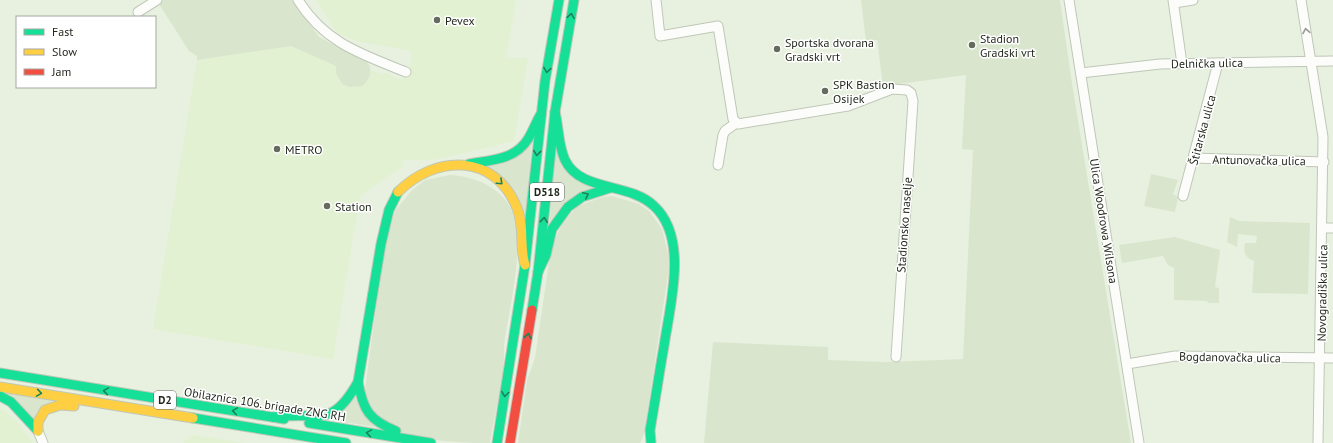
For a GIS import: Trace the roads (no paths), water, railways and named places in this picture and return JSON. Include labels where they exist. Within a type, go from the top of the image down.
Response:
[{"type":"main road","name":"D518","points":[[497,443],[525,264],[541,114],[560,0]]},
{"type":"main road","name":"D518","points":[[510,443],[538,272],[555,112],[574,0]]},
{"type":"main road","points":[[555,112],[560,126],[560,143],[563,156],[570,167],[580,177],[594,184],[632,192],[646,199],[658,209],[667,222],[672,237],[676,260],[674,281],[650,430],[651,443]]},
{"type":"main road","points":[[273,417],[292,414],[316,417],[336,412],[351,396],[358,382],[381,244],[391,205],[397,193],[405,184],[425,171],[440,166],[466,165],[500,160],[511,156],[528,140],[541,114]]},
{"type":"main road","points":[[466,165],[486,171],[496,177],[509,192],[520,214],[522,229],[520,251],[525,264]]},
{"type":"main road","points":[[538,272],[546,255],[552,229],[568,207],[582,197],[595,191],[612,188]]},
{"type":"main road","name":"Obilaznica 106. brigade ZNG RH","points":[[0,373],[431,443]]},
{"type":"main road","points":[[358,382],[363,404],[371,418],[380,426],[422,441]]},
{"type":"main road","name":"Obilaznica 106. brigade ZNG RH","points":[[0,387],[346,443]]},
{"type":"main road","points":[[0,396],[11,402],[38,431]]},
{"type":"main road","points":[[38,431],[38,422],[41,416],[51,407],[60,405],[92,407],[114,405]]},
{"type":"main road","points":[[270,430],[284,438],[300,443]]},
{"type":"main road","points":[[643,443],[650,430]]},
{"type":"street","points":[[138,12],[157,0]]},
{"type":"street","points":[[298,0],[316,25],[329,36],[379,61],[406,72]]},
{"type":"street","points":[[656,0],[660,36],[718,26],[733,119],[736,123],[725,131],[723,135],[718,165]]},
{"type":"street","name":"Ulica Woodrowa Wilsona","points":[[1069,0],[1139,443]]},
{"type":"street","points":[[1182,64],[1173,1],[1193,0]]},
{"type":"street","name":"Novogradiška ulica","points":[[1301,0],[1322,127],[1324,162],[1318,443]]},
{"type":"street","name":"Delnička ulica","points":[[1081,73],[1124,67],[1182,64],[1333,61]]},
{"type":"street","name":"Štitarska ulica","points":[[1183,196],[1218,63]]},
{"type":"street","name":"Stadionsko naselje","points":[[736,123],[740,124],[848,106],[892,89],[907,90],[911,93],[912,101],[896,357]]},
{"type":"street","name":"Antunovačka ulica","points":[[1194,158],[1324,162]]},
{"type":"street","points":[[1323,228],[1333,228]]},
{"type":"street","name":"Bogdanovačka ulica","points":[[1127,364],[1180,356],[1333,358]]},
{"type":"street","points":[[38,431],[43,443]]},
{"type":"place","name":"Pevex","points":[[437,20]]},
{"type":"place","name":"Stadion Gradski vrt","points":[[972,45]]},
{"type":"place","name":"Sportska dvorana Gradski vrt","points":[[777,49]]},
{"type":"place","name":"SPK Bastion Osijek","points":[[825,91]]},
{"type":"place","name":"METRO","points":[[277,149]]},
{"type":"place","name":"Station","points":[[327,206]]}]
